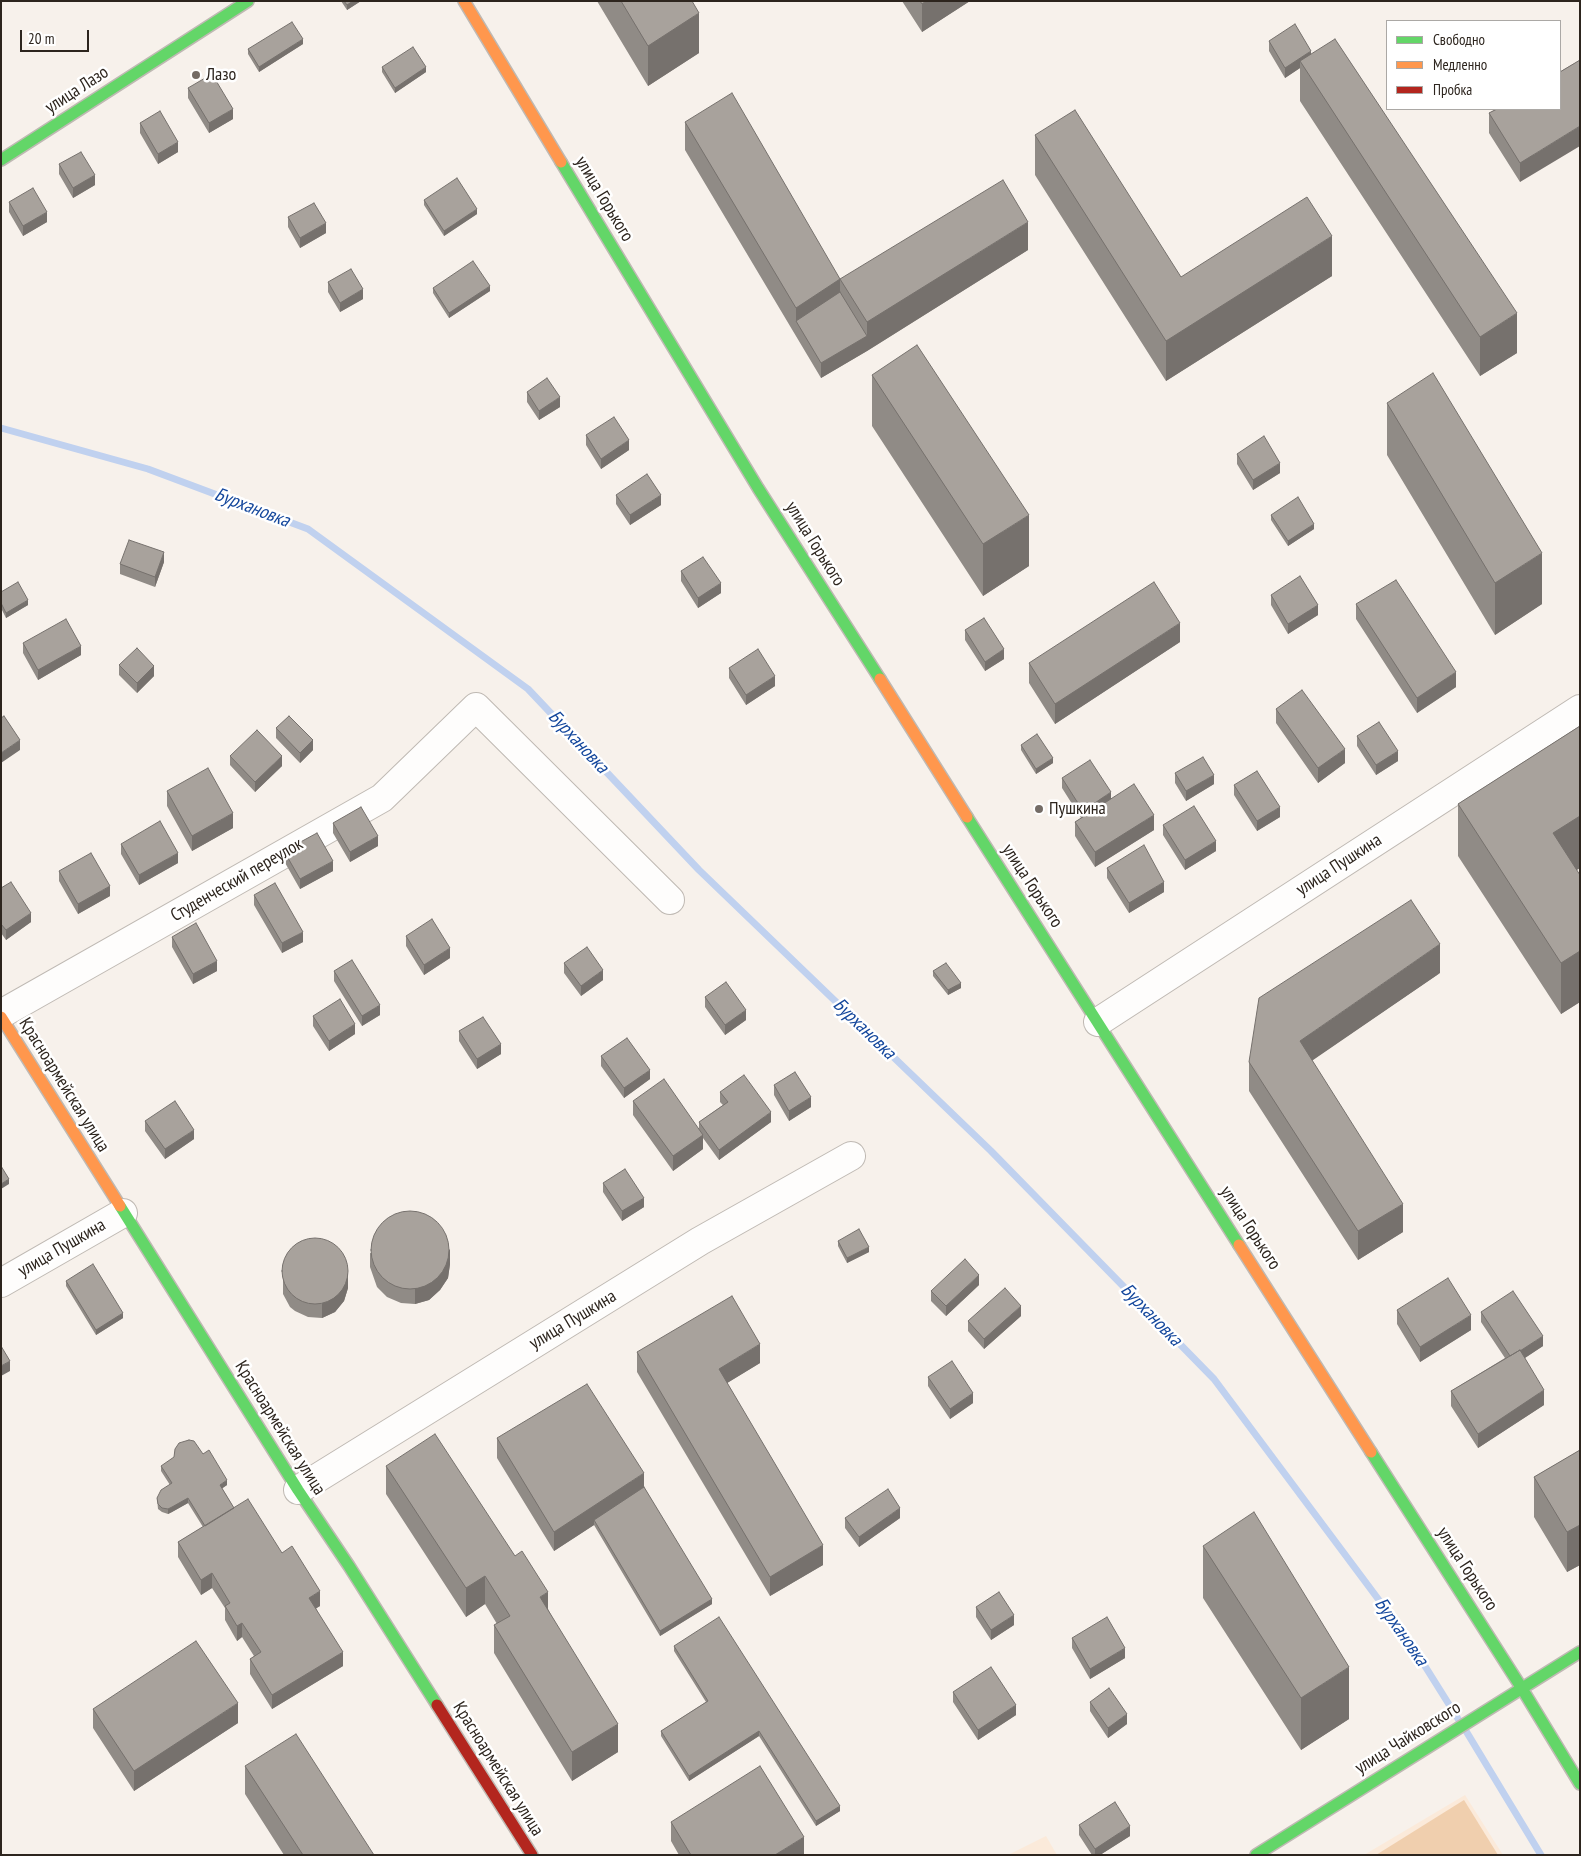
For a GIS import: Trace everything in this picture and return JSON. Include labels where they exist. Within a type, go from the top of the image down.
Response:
[{"type":"main road","name":"улица Лазо","points":[[1,160],[248,1]]},
{"type":"main road","name":"улица Горького","points":[[464,1],[758,488],[1521,1687],[1580,1784]]},
{"type":"main road","name":"Красноармейская улица","points":[[1,1015],[123,1213],[298,1490],[359,1582],[532,1855]]},
{"type":"main road","name":"улица Чайковского","points":[[1256,1855],[1521,1687],[1580,1652]]},
{"type":"street","name":"Студенческий переулок","points":[[1,1015],[382,798],[476,708],[670,900]]},
{"type":"street","name":"улица Пушкина","points":[[1098,1022],[1580,709]]},
{"type":"street","name":"улица Пушкина","points":[[298,1490],[700,1241],[851,1156]]},
{"type":"street","name":"улица Пушкина","points":[[1,1283],[123,1213]]},
{"type":"shaded area","points":[[1465,1795],[1503,1855],[1364,1855]]},
{"type":"shaded area","points":[[1464,1800],[1498,1855],[1376,1855]]},
{"type":"shaded area","points":[[1046,1836],[1057,1855],[1008,1855]]},
{"type":"building","points":[[344,1],[353,1],[347,5]]},
{"type":"building","points":[[621,1],[692,1],[699,13],[648,46]]},
{"type":"building","points":[[292,22],[303,39],[259,67],[248,49]]},
{"type":"building","points":[[1295,24],[1311,51],[1285,68],[1269,41]]},
{"type":"building","points":[[1335,39],[1517,313],[1480,337],[1300,61]]},
{"type":"building","points":[[413,47],[426,67],[395,88],[382,67]]},
{"type":"building","points":[[1580,60],[1580,126],[1520,163],[1489,113],[1495,110],[1561,110],[1561,71]]},
{"type":"building","points":[[212,74],[233,109],[209,123],[188,88]]},
{"type":"building","points":[[732,93],[840,279],[796,308],[685,122]]},
{"type":"building","points":[[1075,110],[1181,277],[1307,197],[1332,236],[1166,341],[1035,135]]},
{"type":"building","points":[[160,111],[178,142],[158,154],[140,123]]},
{"type":"building","points":[[81,152],[95,175],[73,188],[59,164]]},
{"type":"building","points":[[457,178],[477,209],[444,231],[424,200]]},
{"type":"building","points":[[1003,180],[1028,222],[867,322],[840,279]]},
{"type":"building","points":[[33,188],[47,212],[23,226],[9,202]]},
{"type":"building","points":[[314,203],[326,223],[300,238],[288,217]]},
{"type":"building","points":[[473,261],[490,286],[449,313],[433,288]]},
{"type":"building","points":[[351,269],[363,289],[340,303],[328,282]]},
{"type":"building","points":[[840,292],[867,336],[821,363],[796,321]]},
{"type":"building","points":[[917,345],[1029,515],[983,544],[872,375]]},
{"type":"building","points":[[1433,373],[1542,553],[1495,583],[1387,403]]},
{"type":"building","points":[[547,378],[560,397],[539,411],[527,392]]},
{"type":"building","points":[[614,417],[629,440],[601,459],[586,435]]},
{"type":"building","points":[[1264,436],[1280,463],[1253,480],[1237,454]]},
{"type":"building","points":[[647,474],[661,495],[630,515],[616,495]]},
{"type":"building","points":[[1298,497],[1314,524],[1288,541],[1271,515]]},
{"type":"building","points":[[129,540],[164,552],[155,577],[120,564]]},
{"type":"building","points":[[703,557],[721,583],[698,598],[681,571]]},
{"type":"building","points":[[1300,576],[1318,605],[1288,624],[1271,595]]},
{"type":"building","points":[[1396,580],[1456,672],[1417,698],[1356,604]]},
{"type":"building","points":[[18,582],[28,600],[6,613],[1,603],[1,592]]},
{"type":"building","points":[[1154,582],[1180,623],[1055,704],[1029,663]]},
{"type":"building","points":[[984,618],[1004,649],[985,662],[965,630]]},
{"type":"building","points":[[66,619],[81,646],[38,670],[23,643]]},
{"type":"building","points":[[137,648],[154,666],[137,683],[119,665]]},
{"type":"building","points":[[758,649],[775,676],[746,695],[729,668]]},
{"type":"building","points":[[1302,690],[1345,749],[1318,768],[1276,709]]},
{"type":"building","points":[[4,716],[20,740],[1,753],[1,718]]},
{"type":"building","points":[[289,716],[313,740],[300,753],[276,728]]},
{"type":"building","points":[[1379,722],[1398,751],[1376,765],[1357,736]]},
{"type":"building","points":[[1580,726],[1580,816],[1553,833],[1580,875],[1580,951],[1561,963],[1458,804]]},
{"type":"building","points":[[257,730],[282,756],[255,782],[230,756]]},
{"type":"building","points":[[1037,734],[1053,758],[1036,769],[1021,745]]},
{"type":"building","points":[[1203,757],[1214,775],[1186,791],[1175,773]]},
{"type":"building","points":[[1090,760],[1111,792],[1083,811],[1062,778]]},
{"type":"building","points":[[208,768],[233,813],[192,836],[167,791]]},
{"type":"building","points":[[1257,771],[1280,807],[1257,821],[1234,785]]},
{"type":"building","points":[[1134,784],[1154,815],[1095,852],[1075,822]]},
{"type":"building","points":[[1194,806],[1216,841],[1185,860],[1163,825]]},
{"type":"building","points":[[361,807],[378,836],[350,852],[333,823]]},
{"type":"building","points":[[160,821],[178,853],[139,875],[121,844]]},
{"type":"building","points":[[317,833],[333,861],[300,879],[284,851]]},
{"type":"building","points":[[1144,845],[1164,882],[1129,903],[1107,868]]},
{"type":"building","points":[[91,853],[110,886],[78,904],[59,871]]},
{"type":"building","points":[[11,882],[31,913],[6,930],[1,924],[1,888]]},
{"type":"building","points":[[275,883],[303,932],[282,943],[254,895]]},
{"type":"building","points":[[1411,900],[1440,944],[1300,1041],[1403,1204],[1358,1231],[1249,1062],[1259,998]]},
{"type":"building","points":[[432,919],[450,948],[424,965],[406,936]]},
{"type":"building","points":[[196,923],[217,961],[193,974],[172,937]]},
{"type":"building","points":[[587,947],[603,970],[581,986],[564,963]]},
{"type":"building","points":[[352,960],[380,1005],[362,1016],[334,971]]},
{"type":"building","points":[[946,963],[961,983],[948,990],[933,971]]},
{"type":"building","points":[[726,982],[746,1010],[725,1025],[705,997]]},
{"type":"building","points":[[340,999],[355,1024],[329,1041],[313,1016]]},
{"type":"building","points":[[483,1017],[501,1044],[477,1059],[459,1031]]},
{"type":"building","points":[[627,1038],[650,1070],[624,1088],[601,1056]]},
{"type":"building","points":[[795,1072],[811,1097],[789,1111],[774,1085]]},
{"type":"building","points":[[744,1075],[771,1112],[719,1150],[699,1122],[728,1102],[720,1092]]},
{"type":"building","points":[[664,1079],[703,1135],[673,1156],[633,1101]]},
{"type":"building","points":[[175,1101],[194,1130],[165,1149],[145,1121]]},
{"type":"building","points":[[1,1166],[9,1179],[1,1184]]},
{"type":"building","points":[[625,1169],[644,1198],[622,1211],[603,1183]]},
{"type":"building","points":[[402,1211],[418,1211],[432,1217],[443,1228],[449,1242],[449,1258],[443,1272],[432,1283],[418,1289],[402,1289],[388,1283],[377,1272],[371,1258],[371,1242],[377,1228],[388,1217]]},
{"type":"building","points":[[859,1229],[869,1247],[847,1258],[838,1241]]},
{"type":"building","points":[[315,1238],[327,1241],[338,1248],[345,1259],[348,1271],[345,1283],[338,1294],[327,1301],[315,1304],[303,1301],[292,1294],[285,1283],[282,1271],[285,1259],[292,1248],[303,1241]]},
{"type":"building","points":[[965,1259],[979,1275],[946,1306],[931,1291]]},
{"type":"building","points":[[93,1264],[123,1313],[96,1330],[66,1281]]},
{"type":"building","points":[[1448,1278],[1471,1315],[1420,1347],[1397,1310]]},
{"type":"building","points":[[1005,1288],[1021,1306],[984,1339],[968,1321]]},
{"type":"building","points":[[1513,1291],[1543,1336],[1510,1356],[1481,1312]]},
{"type":"building","points":[[732,1296],[760,1344],[719,1369],[823,1545],[770,1577],[637,1352]]},
{"type":"building","points":[[1,1346],[10,1361],[1,1366]]},
{"type":"building","points":[[1520,1350],[1544,1390],[1478,1434],[1451,1391]]},
{"type":"building","points":[[952,1361],[973,1393],[950,1409],[928,1377]]},
{"type":"building","points":[[587,1384],[644,1473],[554,1532],[497,1438]]},
{"type":"building","points":[[435,1434],[515,1556],[522,1551],[548,1592],[540,1597],[618,1724],[572,1752],[494,1625],[510,1616],[485,1576],[466,1588],[386,1466]]},
{"type":"building","points":[[189,1440],[194,1441],[203,1454],[209,1450],[227,1480],[220,1485],[234,1508],[205,1526],[188,1498],[168,1509],[162,1508],[158,1504],[157,1498],[161,1490],[172,1483],[161,1466],[174,1457],[175,1449],[179,1443]]},
{"type":"building","points":[[1580,1450],[1580,1525],[1567,1532],[1534,1477]]},
{"type":"building","points":[[644,1487],[712,1599],[660,1631],[594,1520]]},
{"type":"building","points":[[888,1489],[900,1508],[859,1537],[845,1518]]},
{"type":"building","points":[[248,1499],[282,1553],[292,1546],[320,1591],[309,1598],[343,1652],[272,1695],[250,1659],[261,1652],[242,1623],[237,1626],[225,1606],[230,1603],[212,1573],[201,1580],[178,1542]]},
{"type":"building","points":[[1254,1512],[1349,1667],[1301,1698],[1203,1546]]},
{"type":"building","points":[[999,1592],[1014,1615],[991,1630],[976,1607]]},
{"type":"building","points":[[719,1617],[840,1806],[816,1821],[759,1731],[689,1776],[661,1731],[708,1701],[674,1646]]},
{"type":"building","points":[[1107,1617],[1125,1648],[1090,1669],[1072,1638]]},
{"type":"building","points":[[196,1641],[238,1703],[134,1771],[93,1709]]},
{"type":"building","points":[[991,1667],[1016,1705],[978,1730],[953,1692]]},
{"type":"building","points":[[1109,1688],[1127,1714],[1108,1728],[1090,1702]]},
{"type":"building","points":[[296,1734],[374,1855],[303,1855],[245,1766]]},
{"type":"building","points":[[760,1766],[804,1837],[775,1855],[691,1855],[671,1822]]},
{"type":"building","points":[[1115,1802],[1130,1826],[1095,1849],[1079,1825]]},
{"type":"waterway","name":"Бурхановка","points":[[1,428],[148,469],[308,529],[528,689],[699,870],[991,1151],[1214,1379],[1408,1639],[1460,1722]]},
{"type":"waterway","name":"Бурхановка","points":[[1466,1731],[1541,1855]]},
{"type":"traffic: fast","points":[[1,160],[248,1]]},
{"type":"traffic: fast","points":[[561,162],[758,488],[880,679]]},
{"type":"traffic: fast","points":[[967,817],[1239,1245]]},
{"type":"traffic: fast","points":[[120,1206],[298,1490],[349,1566],[437,1705]]},
{"type":"traffic: fast","points":[[1371,1452],[1521,1687],[1580,1784]]},
{"type":"traffic: fast","points":[[1256,1855],[1580,1652]]},
{"type":"traffic: slow","points":[[464,1],[561,162]]},
{"type":"traffic: slow","points":[[880,679],[967,817]]},
{"type":"traffic: slow","points":[[1,1017],[120,1206]]},
{"type":"traffic: slow","points":[[1239,1245],[1371,1452]]},
{"type":"traffic: jam","points":[[437,1705],[532,1855]]},
{"type":"place","name":"Лазо","points":[[196,75]]},
{"type":"place","name":"Пушкина","points":[[1039,809]]}]
